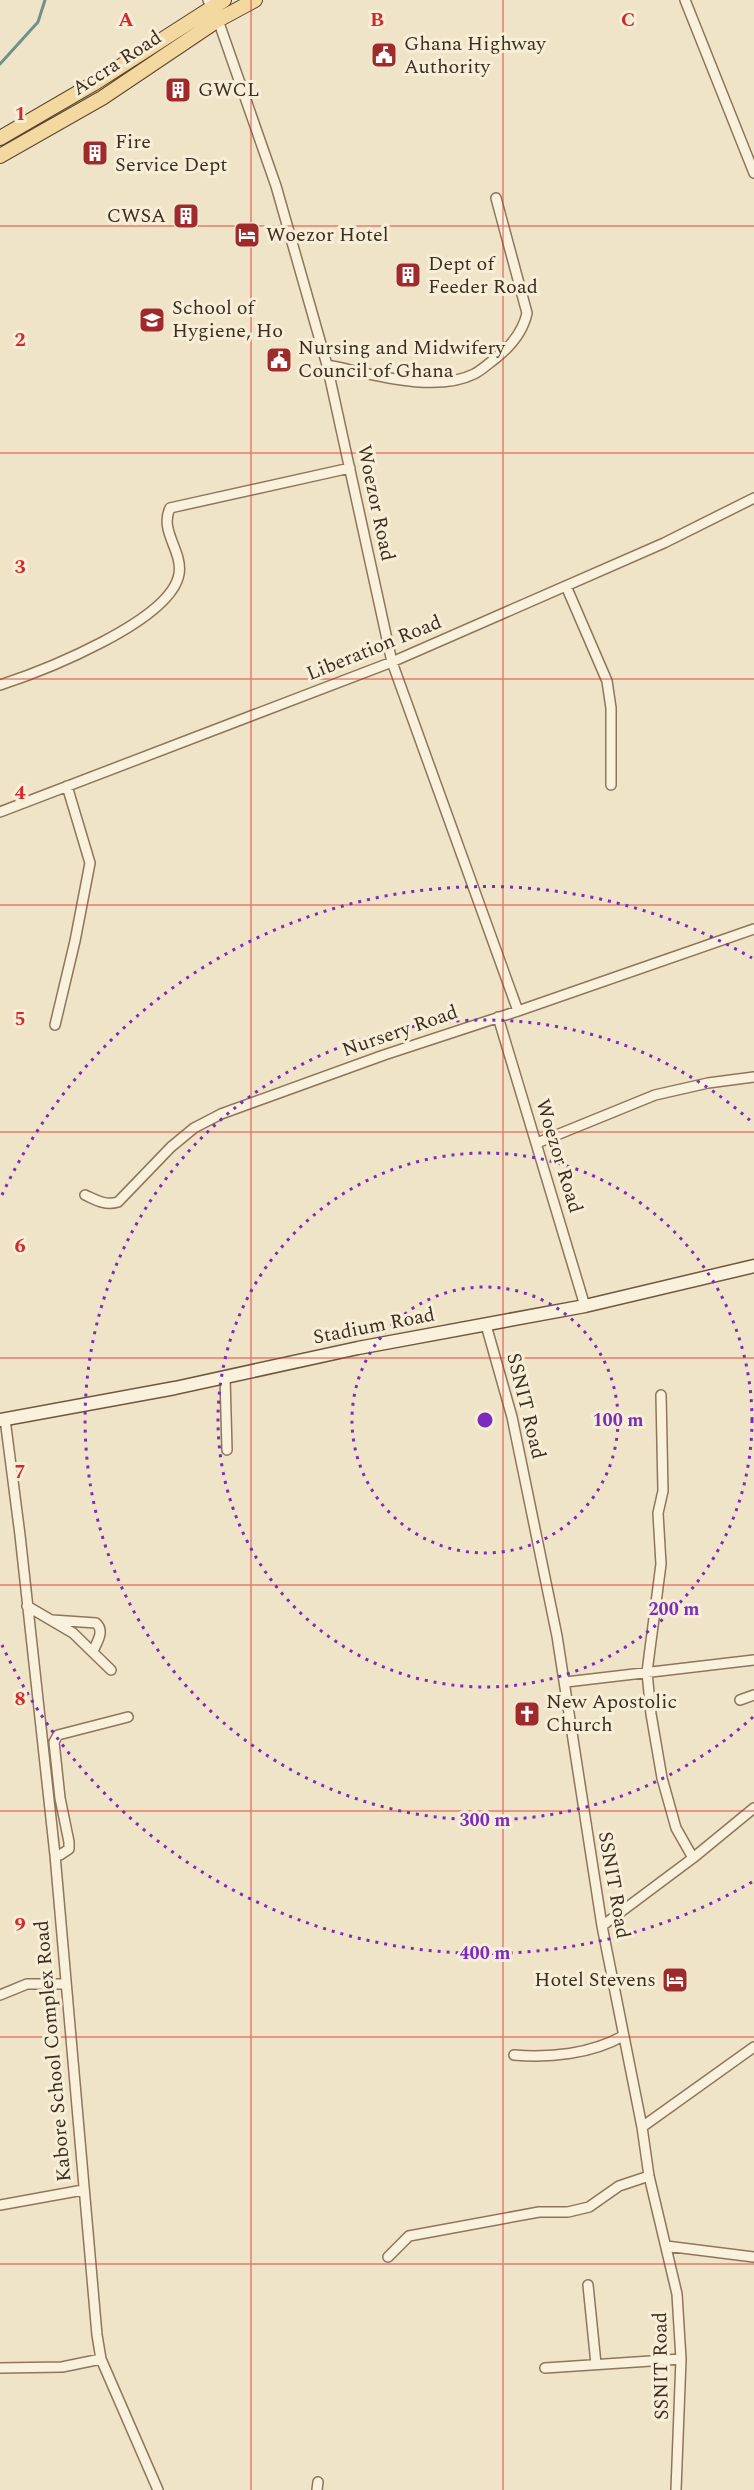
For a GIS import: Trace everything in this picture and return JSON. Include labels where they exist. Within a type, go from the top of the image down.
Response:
[{"type":"main road","name":"Accra Road","points":[[0,156],[102,98],[224,0]]},
{"type":"main road","name":"Accra Road","points":[[0,138],[93,84],[212,9],[255,0]]},
{"type":"main road","name":"Stadium Road","points":[[2,1419],[225,1377],[358,1348],[585,1306],[754,1266]]},
{"type":"street","points":[[685,0],[754,174]]},
{"type":"street","name":"Woezor Road","points":[[212,9],[276,186],[327,365],[392,662],[518,1011]]},
{"type":"street","points":[[327,365],[425,383],[450,381],[474,374],[505,351],[525,325],[528,313],[496,198]]},
{"type":"street","points":[[0,685],[28,676],[124,630],[173,592],[179,574],[178,559],[169,534],[166,516],[170,508],[350,468]]},
{"type":"street","name":"Liberation Road","points":[[0,812],[392,662],[664,543],[754,498]]},
{"type":"street","points":[[566,586],[607,681],[611,708],[611,785]]},
{"type":"street","points":[[54,1025],[75,940],[90,863],[67,786]]},
{"type":"street","name":"Nursery Road","points":[[85,1195],[102,1203],[118,1202],[171,1147],[194,1128],[221,1114],[384,1055],[754,929]]},
{"type":"street","name":"Woezor Road","points":[[498,1017],[585,1306]]},
{"type":"street","points":[[537,1143],[656,1095],[708,1083],[754,1077]]},
{"type":"street","name":"SSNIT Road","points":[[486,1325],[512,1417],[566,1682],[602,1926],[642,2127],[649,2176],[677,2294],[681,2359],[676,2490]]},
{"type":"street","points":[[225,1377],[227,1450]]},
{"type":"street","points":[[661,1395],[663,1491],[658,1514],[661,1564],[647,1672],[651,1714],[662,1778],[676,1827],[693,1858]]},
{"type":"street","name":"Kabore School Complex Road","points":[[2,1419],[27,1606],[54,1855],[83,2190],[101,2359],[158,2490]]},
{"type":"street","points":[[27,1606],[73,1633],[111,1670]]},
{"type":"street","points":[[49,1619],[96,1623],[101,1633],[93,1651]]},
{"type":"street","points":[[566,1682],[754,1660]]},
{"type":"street","points":[[740,1700],[754,1695]]},
{"type":"street","points":[[54,1855],[65,1853],[69,1849],[69,1842],[60,1798],[54,1742],[58,1735],[128,1717]]},
{"type":"street","points":[[602,1926],[693,1858],[754,1808]]},
{"type":"street","points":[[0,1995],[27,1983],[66,1984]]},
{"type":"street","points":[[514,2055],[555,2055],[611,2043],[623,2036]]},
{"type":"street","points":[[642,2127],[754,2047]]},
{"type":"street","points":[[388,2257],[409,2236],[539,2212],[568,2212],[589,2207],[619,2186],[649,2176]]},
{"type":"street","points":[[0,2205],[83,2190]]},
{"type":"street","points":[[666,2246],[754,2257]]},
{"type":"street","points":[[588,2285],[597,2364]]},
{"type":"street","points":[[0,2368],[62,2367],[101,2359]]},
{"type":"street","points":[[545,2368],[681,2359]]},
{"type":"waterway","points":[[0,64],[38,22],[45,0]]},
{"type":"place","name":"Ghana Highway Authority","points":[[384,55]]},
{"type":"place","name":"GWCL","points":[[178,90]]},
{"type":"place","name":"Fire Service Dept","points":[[95,153]]},
{"type":"place","name":"CWSA","points":[[186,216]]},
{"type":"place","name":"Woezor Hotel","points":[[247,235]]},
{"type":"place","name":"Dept of Feeder Road","points":[[408,275]]},
{"type":"place","name":"School of Hygiene, Ho","points":[[152,320]]},
{"type":"place","name":"Nursing and Midwifery Council of Ghana","points":[[279,360]]},
{"type":"place","name":"New Apostolic Church","points":[[527,1714]]},
{"type":"place","name":"Hotel Stevens","points":[[675,1980]]}]
